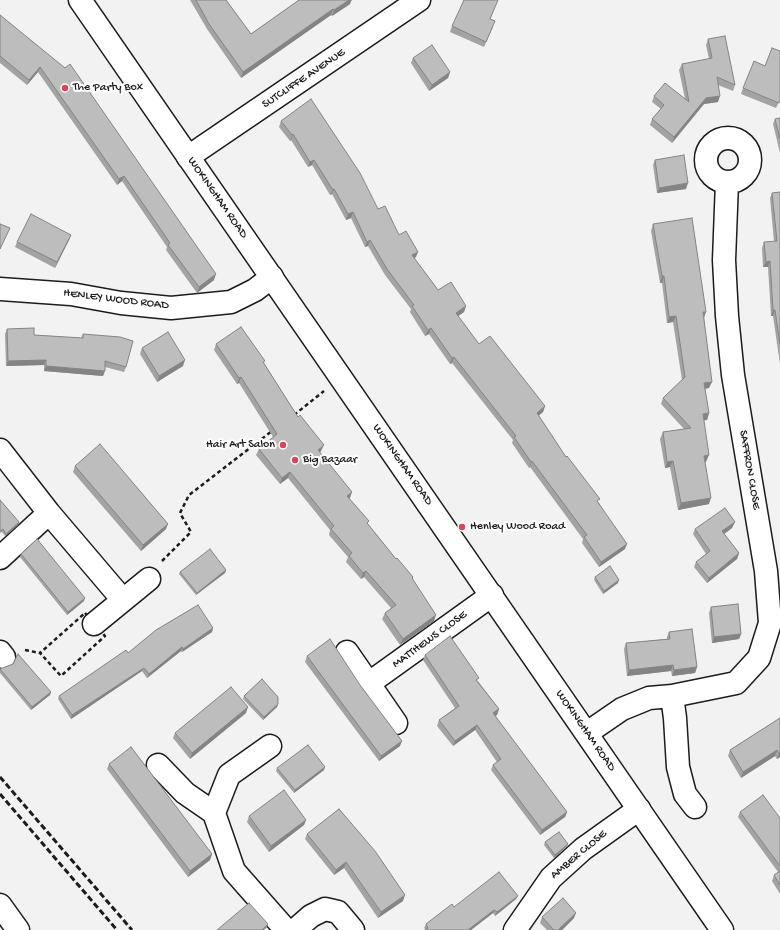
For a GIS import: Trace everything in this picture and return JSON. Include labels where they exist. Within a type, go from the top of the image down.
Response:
[{"type":"street","name":"WOKINGHAM ROAD","points":[[80,0],[722,930]]},
{"type":"street","name":"SUTCLIFFE AVENUE","points":[[188,157],[419,0]]},
{"type":"street","name":"SAFFRON CLOSE","points":[[587,733],[622,708],[649,698],[672,696],[736,683],[759,658],[770,623],[766,570],[733,375],[727,316],[724,260],[727,182]]},
{"type":"street","name":"HENLEY WOOD ROAD","points":[[0,288],[72,294],[121,303],[171,308],[231,302],[255,290],[272,277]]},
{"type":"street","points":[[0,450],[49,513],[123,600]]},
{"type":"street","points":[[0,558],[49,513]]},
{"type":"street","points":[[94,624],[149,579]]},
{"type":"street","name":"MATTHEWS CLOSE","points":[[368,684],[492,595]]},
{"type":"street","points":[[347,652],[396,723]]},
{"type":"street","points":[[672,696],[678,767],[686,794],[695,807]]},
{"type":"street","points":[[214,813],[229,775],[270,746]]},
{"type":"street","points":[[158,765],[185,793],[214,813],[234,871],[286,930]]},
{"type":"street","name":"AMBER CLOSE","points":[[515,930],[551,878],[588,845],[639,809]]},
{"type":"street","points":[[0,905],[18,930]]},
{"type":"street","points":[[295,930],[311,916],[325,909],[338,912],[353,930]]},
{"type":"path","points":[[288,419],[324,391]]},
{"type":"path","points":[[149,579],[156,567],[191,532],[180,513],[189,495],[276,428]]},
{"type":"path","points":[[85,613],[94,624],[105,636],[61,676],[40,653],[85,613]]},
{"type":"building","points":[[196,0],[226,0],[251,34],[299,0],[349,0],[334,10],[333,9],[243,72],[209,24]]},
{"type":"building","points":[[464,0],[498,0],[490,19],[495,21],[486,42],[452,26]]},
{"type":"building","points":[[0,15],[65,68],[70,64],[216,274],[199,287],[168,245],[170,243],[124,176],[119,179],[40,67],[29,80],[0,56]]},
{"type":"building","points":[[725,36],[735,85],[717,77],[720,96],[706,98],[674,137],[652,119],[664,105],[654,96],[665,83],[689,102],[682,64],[712,58],[708,39]]},
{"type":"building","points":[[432,45],[450,72],[432,85],[413,58]]},
{"type":"building","points":[[772,48],[780,51],[779,103],[743,88],[754,61],[765,66]]},
{"type":"building","points":[[311,99],[360,173],[378,209],[385,206],[399,235],[406,231],[418,252],[412,255],[438,290],[451,282],[466,306],[456,313],[479,344],[490,336],[545,406],[537,413],[566,457],[567,456],[600,499],[597,501],[627,544],[601,562],[584,537],[587,535],[532,461],[531,462],[514,437],[516,436],[454,357],[452,358],[431,328],[428,330],[412,306],[414,305],[387,269],[370,240],[367,242],[353,212],[348,214],[334,189],[333,190],[314,160],[310,162],[293,134],[292,135],[281,121]]},
{"type":"building","points":[[780,118],[780,139],[775,119]]},
{"type":"building","points":[[684,155],[688,183],[659,188],[655,160]]},
{"type":"building","points":[[780,192],[780,344],[775,310],[773,310],[770,261],[766,262],[764,242],[777,241],[772,193]]},
{"type":"building","points":[[31,214],[71,235],[57,262],[17,242]]},
{"type":"building","points":[[692,218],[706,312],[703,312],[712,382],[704,383],[709,413],[703,414],[709,455],[704,456],[711,498],[681,503],[673,461],[667,462],[663,432],[691,428],[663,398],[685,377],[676,316],[669,317],[664,276],[662,276],[653,224]]},
{"type":"building","points":[[0,224],[10,228],[0,249]]},
{"type":"building","points":[[241,327],[265,361],[263,362],[298,417],[300,415],[324,445],[318,450],[352,492],[347,496],[369,521],[367,523],[396,559],[397,558],[413,577],[412,578],[436,615],[403,639],[385,613],[396,605],[366,571],[363,573],[349,556],[352,553],[331,529],[334,526],[290,472],[282,478],[259,449],[277,434],[241,377],[239,378],[216,344]]},
{"type":"building","points":[[34,328],[34,335],[83,338],[83,334],[120,337],[133,341],[126,367],[105,361],[105,371],[46,366],[46,360],[8,361],[7,329]]},
{"type":"building","points":[[168,332],[185,360],[159,376],[142,348]]},
{"type":"building","points":[[100,444],[168,524],[143,545],[75,466]]},
{"type":"building","points":[[0,500],[19,522],[6,534],[3,529],[0,531]]},
{"type":"building","points":[[725,508],[735,522],[722,531],[739,553],[709,578],[696,562],[710,551],[695,529]]},
{"type":"building","points":[[37,539],[85,598],[68,612],[21,554]]},
{"type":"building","points":[[210,549],[226,570],[197,593],[180,572]]},
{"type":"building","points":[[610,566],[619,580],[604,591],[595,577]]},
{"type":"building","points":[[738,604],[741,634],[714,637],[711,607]]},
{"type":"building","points":[[198,605],[213,628],[183,649],[182,647],[149,674],[144,668],[72,715],[59,696],[126,650],[128,653],[156,630]]},
{"type":"building","points":[[692,629],[697,667],[674,670],[673,665],[629,670],[626,643],[670,639],[669,632]]},
{"type":"building","points":[[450,636],[479,678],[476,680],[499,709],[493,713],[567,812],[542,830],[493,765],[501,759],[477,725],[455,741],[439,720],[459,706],[425,655]]},
{"type":"building","points":[[330,639],[360,685],[402,741],[381,756],[307,656]]},
{"type":"building","points":[[18,654],[51,692],[32,707],[0,669],[13,664]]},
{"type":"building","points":[[262,679],[278,697],[278,704],[264,717],[244,696]]},
{"type":"building","points":[[231,687],[248,707],[192,753],[175,733]]},
{"type":"building","points":[[780,718],[780,753],[777,750],[743,772],[730,750]]},
{"type":"building","points":[[308,745],[325,767],[295,790],[277,768]]},
{"type":"building","points":[[131,747],[212,854],[190,871],[109,764]]},
{"type":"building","points":[[284,790],[306,820],[271,846],[249,816]]},
{"type":"building","points":[[763,795],[780,818],[780,866],[740,812]]},
{"type":"building","points":[[339,809],[375,851],[405,895],[381,912],[346,862],[336,870],[307,834]]},
{"type":"building","points":[[559,832],[568,844],[555,855],[545,842]]},
{"type":"building","points":[[780,871],[780,885],[774,875]]},
{"type":"building","points":[[499,872],[518,896],[497,912],[494,910],[468,930],[425,930],[428,928],[426,924],[452,904],[454,907]]},
{"type":"building","points":[[563,898],[576,913],[558,930],[554,930],[542,917]]},
{"type":"building","points":[[249,903],[268,924],[262,930],[217,930]]},
{"type":"railway","points":[[0,777],[132,930]]},
{"type":"railway","points":[[0,794],[117,930]]},
{"type":"place","name":"The Party Box","points":[[65,88]]},
{"type":"place","name":"Hair Art Salon","points":[[283,445]]},
{"type":"place","name":"Big Bazaar","points":[[295,460]]},
{"type":"place","name":"Henley Wood Road","points":[[462,527]]}]
